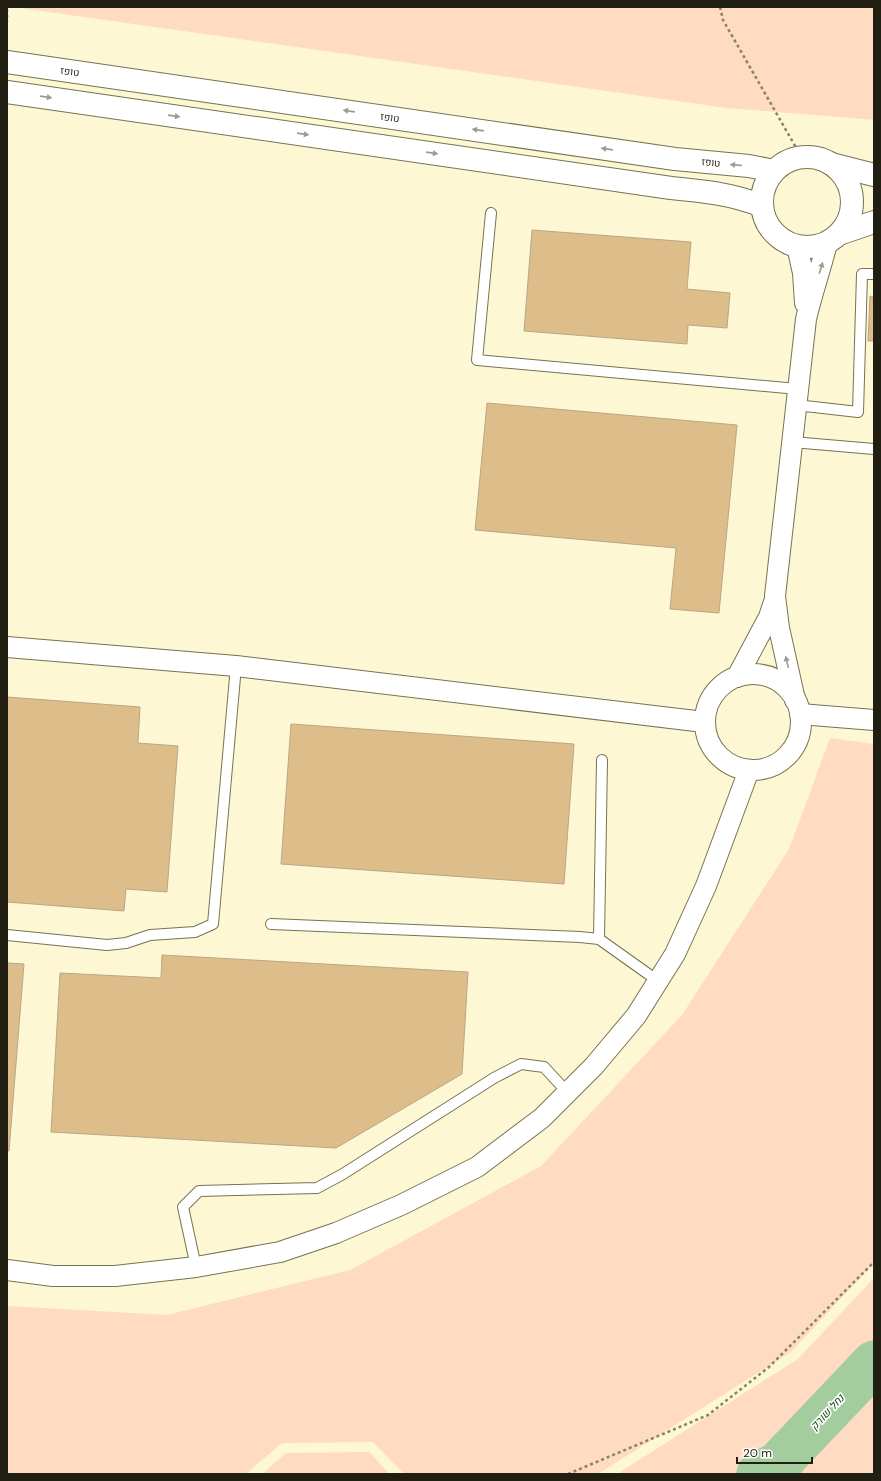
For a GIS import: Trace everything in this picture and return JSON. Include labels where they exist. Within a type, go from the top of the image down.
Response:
[{"type":"street","name":"טופז","points":[[7,62],[660,156],[749,166],[774,171]]},
{"type":"street","points":[[7,92],[672,188],[719,193],[744,199],[762,206]]},
{"type":"street","points":[[874,175],[831,164],[817,158],[792,160],[774,171],[767,182],[763,193],[762,206],[766,220],[773,231],[784,240],[797,246],[812,247],[874,222]]},
{"type":"street","points":[[737,677],[769,617],[775,596],[806,319],[812,292],[833,238],[847,223],[852,210],[852,197],[849,184],[841,173],[831,164]]},
{"type":"street","points":[[797,246],[803,273],[806,319]]},
{"type":"street","points":[[775,596],[779,628],[798,707],[800,729],[796,743],[788,754],[777,764],[764,769],[749,770],[735,767],[722,760],[713,749],[706,736],[704,722],[706,708],[712,696],[721,686],[745,674],[759,674],[774,678],[786,687],[798,707],[874,720]]},
{"type":"street","points":[[7,647],[236,666],[704,722]]},
{"type":"street","points":[[7,1270],[52,1276],[115,1276],[196,1267],[280,1252],[336,1233],[401,1205],[477,1167],[542,1118],[594,1066],[636,1016],[675,954],[706,886],[749,770]]},
{"type":"lane","points":[[491,213],[476,360],[797,397],[858,412],[862,274],[874,274]]},
{"type":"lane","points":[[792,442],[874,449]]},
{"type":"lane","points":[[7,935],[107,945],[126,943],[150,935],[195,932],[213,924],[236,666]]},
{"type":"lane","points":[[599,940],[602,760]]},
{"type":"lane","points":[[271,924],[572,936],[599,940],[658,980]]},
{"type":"lane","points":[[196,1267],[183,1207],[199,1191],[317,1188],[343,1174],[494,1078],[521,1064],[544,1067],[568,1092]]},
{"type":"path","points":[[720,7],[723,20],[802,158]]},
{"type":"path","points":[[7,9],[7,22]]},
{"type":"path","points":[[568,1474],[708,1415],[769,1366],[874,1262]]},
{"type":"shaded area","points":[[13,7],[874,7],[874,120],[727,108]]},
{"type":"shaded area","points":[[830,738],[874,744],[874,1263],[791,1352],[598,1474],[404,1474],[373,1442],[282,1443],[246,1474],[7,1474],[7,1306],[167,1315],[350,1270],[541,1166],[682,1015],[789,849]]},
{"type":"shaded area","points":[[874,1278],[874,1474],[617,1474],[798,1359]]},
{"type":"shaded area","points":[[369,1452],[390,1474],[262,1474],[286,1453]]},
{"type":"building","points":[[532,230],[691,242],[687,289],[730,293],[727,328],[688,325],[687,344],[524,331]]},
{"type":"building","points":[[870,296],[874,297],[874,341],[868,341]]},
{"type":"building","points":[[487,403],[737,425],[719,613],[670,609],[676,548],[475,530]]},
{"type":"building","points":[[7,697],[140,707],[138,743],[178,746],[167,892],[126,889],[124,911],[7,902]]},
{"type":"building","points":[[291,724],[574,744],[564,884],[281,864]]},
{"type":"building","points":[[162,955],[468,972],[462,1074],[336,1148],[51,1132],[60,973],[161,978]]},
{"type":"building","points":[[7,963],[24,964],[9,1151],[7,1151]]},
{"type":"waterway","name":"נחל שורק","points":[[759,1474],[778,1464],[874,1363]]}]
